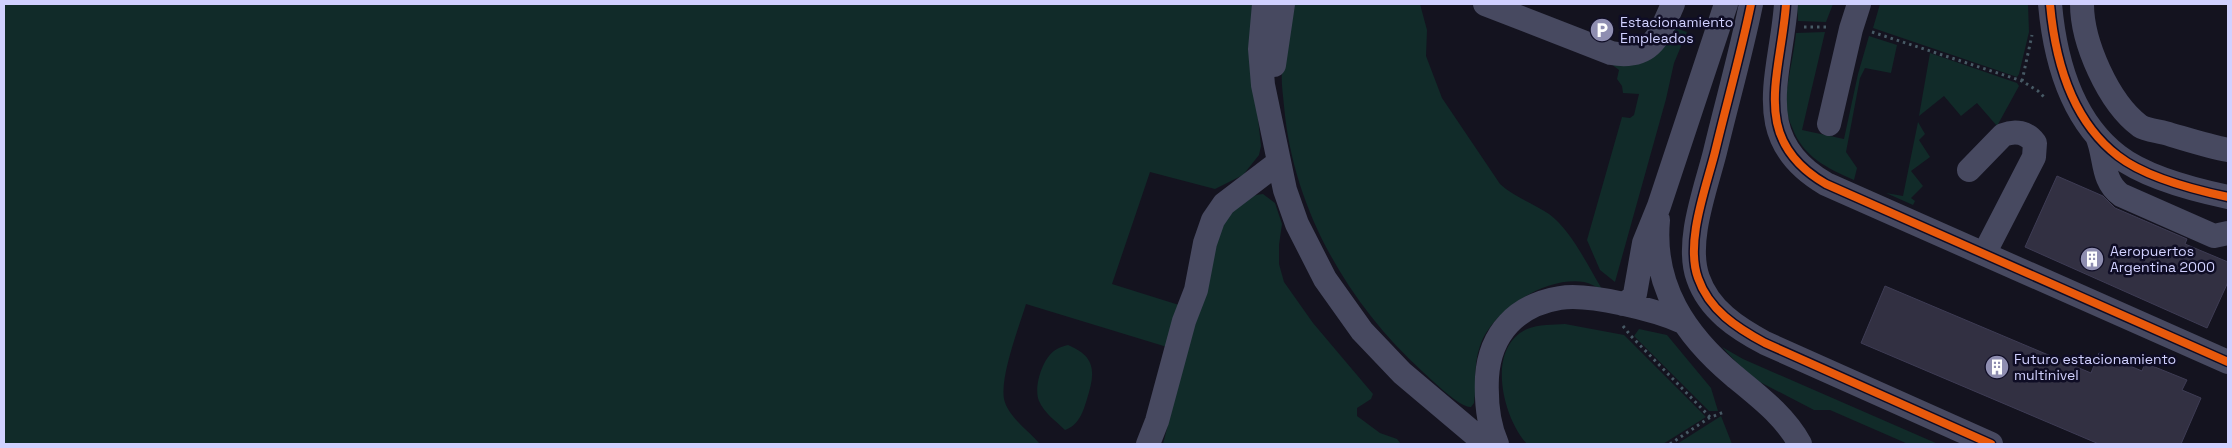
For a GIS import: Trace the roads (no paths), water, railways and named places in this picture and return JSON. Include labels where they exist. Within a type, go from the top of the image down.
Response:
[{"type":"street","points":[[1264,4],[1262,85],[1285,190],[1297,224],[1325,279],[1362,330],[1402,373],[1486,444]]},
{"type":"street","points":[[1272,129],[1276,49],[1283,4]]},
{"type":"street","points":[[1485,4],[1611,53],[1619,54],[1638,53],[1652,45],[1670,10]]},
{"type":"street","points":[[1621,311],[1635,294],[1644,243],[1660,206],[1726,4]]},
{"type":"street","points":[[1752,4],[1699,217],[1694,259],[1698,278],[1705,293],[1717,310],[1733,324],[1765,343],[1991,444]]},
{"type":"street","points":[[1786,4],[1774,102],[1776,119],[1782,138],[1799,166],[1826,184],[2228,362]]},
{"type":"street","points":[[1829,124],[1850,29],[1859,4]]},
{"type":"street","points":[[2050,4],[2057,54],[2066,82],[2074,102],[2097,136],[2119,157],[2136,166],[2183,186],[2228,197]]},
{"type":"street","points":[[2082,4],[2084,26],[2093,58],[2102,78],[2118,102],[2140,126],[2180,151],[2228,163]]},
{"type":"street","points":[[2140,126],[2228,150]]},
{"type":"street","points":[[1969,170],[2002,135],[2009,132],[2018,131],[2031,137],[2036,143],[2034,157],[1984,254]]},
{"type":"street","points":[[2097,136],[2103,152],[2108,183],[2115,191],[2214,236],[2228,234]]},
{"type":"street","points":[[1148,444],[1157,421],[1184,321],[1196,290],[1205,243],[1213,220],[1224,204],[1279,162]]},
{"type":"street","points":[[1660,206],[1658,244],[1662,268],[1670,299],[1683,322],[1732,374],[1760,396],[1781,418],[1800,444]]},
{"type":"street","points":[[1497,444],[1491,425],[1488,405],[1488,366],[1497,337],[1506,325],[1534,306],[1562,297],[1621,311],[1653,310],[1683,322]]},
{"type":"place","name":"Estacionamiento Empleados","points":[[1602,30]]},
{"type":"place","name":"Aeropuertos Argentina 2000","points":[[2092,259]]},
{"type":"place","name":"Futuro estacionamiento multinivel","points":[[1997,367]]}]
